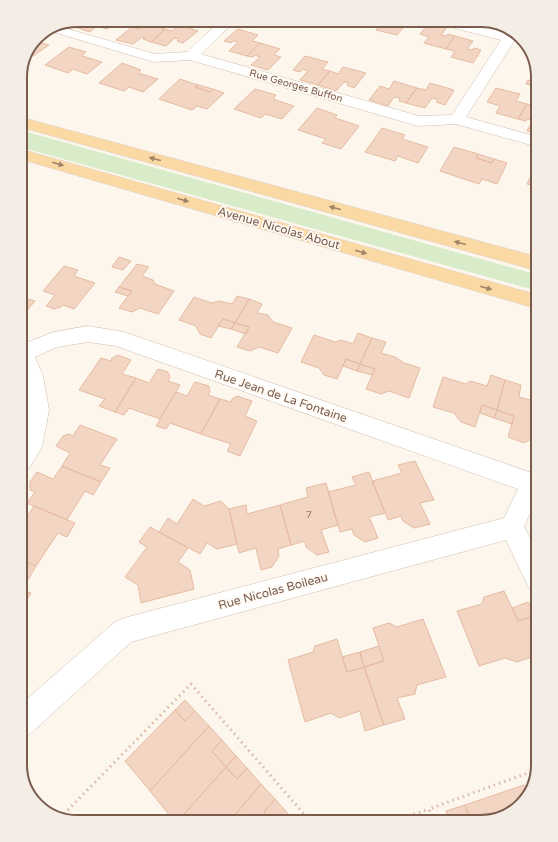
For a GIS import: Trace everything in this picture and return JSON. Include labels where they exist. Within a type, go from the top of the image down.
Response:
[{"type":"main road","points":[[27,124],[531,262]]},
{"type":"main road","name":"Avenue Nicolas About","points":[[27,156],[531,300]]},
{"type":"street","points":[[191,56],[221,27]]},
{"type":"street","points":[[457,119],[508,38],[466,27]]},
{"type":"street","name":"Rue Georges Buffon","points":[[60,30],[154,58],[191,56],[418,121],[457,119],[531,140]]},
{"type":"street","name":"Rue Jean de La Fontaine","points":[[27,351],[54,340],[88,334],[117,338],[531,484]]},
{"type":"street","points":[[27,364],[32,376],[38,410],[31,447],[27,453]]},
{"type":"street","points":[[531,492],[512,527],[531,565]]},
{"type":"street","name":"Rue Nicolas Boileau","points":[[27,718],[124,631],[512,527]]},
{"type":"path","points":[[65,813],[191,684],[305,815]]},
{"type":"path","points":[[412,815],[531,772]]},
{"type":"path","points":[[429,809],[431,815]]},
{"type":"green space","points":[[27,132],[531,273],[531,289],[27,149]]},
{"type":"building","points":[[76,27],[96,27],[90,32]]},
{"type":"building","points":[[132,27],[139,29],[142,27],[157,27],[165,29],[151,42],[143,39],[145,38],[142,37],[133,44],[116,40]]},
{"type":"building","points":[[177,27],[185,27],[198,31],[183,43],[177,41],[179,39],[175,38],[166,46],[151,42],[165,29],[172,31]]},
{"type":"building","points":[[378,27],[404,27],[397,35],[376,30]]},
{"type":"building","points":[[426,27],[447,27],[441,35],[446,36],[448,34],[455,36],[446,49],[424,43],[429,37],[420,34]]},
{"type":"building","points":[[238,29],[258,35],[252,41],[260,43],[247,56],[229,51],[238,42],[233,41],[231,43],[224,41]]},
{"type":"building","points":[[455,36],[473,41],[467,49],[472,50],[474,48],[481,50],[473,63],[451,57],[455,51],[446,49]]},
{"type":"building","points":[[41,43],[49,45],[33,56],[32,55]]},
{"type":"building","points":[[260,43],[280,49],[274,55],[281,57],[268,70],[251,65],[260,57],[255,55],[253,57],[247,56]]},
{"type":"building","points":[[69,47],[86,52],[82,56],[102,62],[87,74],[73,69],[68,73],[45,65]]},
{"type":"building","points":[[305,56],[328,62],[322,69],[330,71],[318,85],[300,80],[308,71],[303,69],[300,72],[293,70]]},
{"type":"building","points":[[122,63],[141,70],[138,73],[158,79],[143,92],[129,87],[124,91],[99,83]]},
{"type":"building","points":[[343,67],[366,73],[354,88],[347,85],[349,83],[344,82],[336,91],[318,85],[330,71],[338,74]]},
{"type":"building","points":[[180,79],[198,85],[195,87],[210,92],[213,89],[224,93],[207,109],[197,106],[192,110],[159,99]]},
{"type":"building","points":[[528,80],[531,81],[531,85],[526,84]]},
{"type":"building","points":[[394,81],[417,88],[406,103],[399,101],[400,98],[394,97],[388,106],[369,100],[380,86],[389,89]]},
{"type":"building","points":[[430,83],[454,90],[445,105],[436,102],[438,100],[432,98],[425,108],[406,103],[417,88],[426,90]]},
{"type":"building","points":[[198,85],[213,89],[210,92],[195,87]]},
{"type":"building","points":[[496,88],[520,94],[516,101],[527,104],[518,119],[496,113],[500,106],[487,102]]},
{"type":"building","points":[[255,89],[276,95],[273,99],[294,106],[282,119],[265,114],[261,118],[234,109]]},
{"type":"building","points":[[527,104],[531,105],[531,120],[527,119],[526,121],[518,119]]},
{"type":"building","points":[[317,108],[337,115],[335,118],[359,126],[341,149],[322,143],[326,139],[298,130]]},
{"type":"building","points":[[531,124],[531,132],[527,131]]},
{"type":"building","points":[[382,128],[405,135],[402,139],[428,147],[418,163],[398,156],[395,161],[365,152]]},
{"type":"building","points":[[454,147],[478,154],[476,158],[492,163],[494,159],[507,163],[497,184],[482,179],[479,184],[440,171]]},
{"type":"building","points":[[478,154],[494,159],[492,163],[476,158]]},
{"type":"building","points":[[531,176],[531,185],[527,184]]},
{"type":"building","points":[[119,257],[131,261],[123,270],[112,267]]},
{"type":"building","points":[[137,264],[149,267],[142,276],[153,280],[155,284],[174,291],[158,314],[140,308],[132,312],[119,308],[132,291],[119,287]]},
{"type":"building","points":[[64,266],[78,270],[74,276],[95,283],[74,309],[63,305],[54,309],[46,306],[55,295],[43,291]]},
{"type":"building","points":[[119,287],[132,291],[128,296],[115,292]]},
{"type":"building","points":[[237,296],[249,299],[235,323],[223,319],[211,338],[200,334],[196,326],[179,320],[194,297],[212,303],[219,301],[232,304]]},
{"type":"building","points":[[27,299],[35,301],[27,311]]},
{"type":"building","points":[[249,299],[262,304],[257,313],[268,315],[273,322],[292,328],[278,353],[259,347],[250,351],[237,347],[249,327],[235,323]]},
{"type":"building","points":[[223,319],[235,323],[231,329],[218,326]]},
{"type":"building","points":[[235,323],[249,327],[246,334],[231,329]]},
{"type":"building","points":[[358,333],[372,338],[360,364],[346,359],[337,379],[324,375],[319,368],[301,362],[314,335],[335,342],[341,340],[353,344]]},
{"type":"building","points":[[372,338],[386,342],[381,353],[395,357],[404,363],[420,368],[409,398],[389,391],[381,394],[366,389],[375,369],[360,364]]},
{"type":"building","points":[[118,355],[131,360],[122,374],[136,378],[115,412],[99,406],[105,399],[79,390],[101,358],[111,361],[112,358]]},
{"type":"building","points":[[346,359],[360,364],[357,371],[343,366]]},
{"type":"building","points":[[360,364],[375,369],[372,375],[357,371]]},
{"type":"building","points":[[158,369],[168,372],[170,377],[168,381],[180,385],[160,419],[129,408],[124,415],[115,412],[136,378],[149,383]]},
{"type":"building","points":[[491,375],[505,380],[497,410],[482,405],[475,427],[461,422],[454,413],[433,407],[443,377],[466,384],[470,381],[487,386]]},
{"type":"building","points":[[505,380],[521,385],[519,397],[531,400],[531,439],[524,443],[508,437],[514,416],[497,410]]},
{"type":"building","points":[[195,382],[209,386],[210,392],[208,395],[220,399],[201,434],[170,423],[166,429],[156,426],[176,392],[187,396]]},
{"type":"building","points":[[237,396],[252,401],[245,416],[257,421],[240,456],[227,451],[231,444],[201,434],[220,399],[231,402],[232,399]]},
{"type":"building","points":[[482,405],[497,410],[494,418],[480,413]]},
{"type":"building","points":[[497,410],[514,416],[512,424],[494,418]]},
{"type":"building","points":[[80,425],[117,439],[100,465],[110,468],[101,482],[62,466],[70,453],[56,446],[63,436],[69,434],[73,436]]},
{"type":"building","points":[[415,461],[434,500],[420,503],[430,524],[414,528],[403,521],[401,516],[388,520],[372,481],[402,473],[398,465]]},
{"type":"building","points":[[62,466],[101,482],[93,495],[85,491],[67,520],[27,503],[35,492],[30,490],[30,482],[37,472],[53,479]]},
{"type":"building","points":[[369,472],[385,513],[369,517],[378,538],[365,542],[354,535],[352,529],[340,532],[328,492],[356,485],[352,477]]},
{"type":"building","points":[[326,483],[338,525],[321,530],[329,552],[317,555],[306,547],[305,541],[291,545],[280,505],[308,497],[306,488]]},
{"type":"building","points":[[193,499],[204,506],[221,501],[229,509],[237,544],[217,549],[207,543],[200,554],[159,532],[168,518],[177,524]]},
{"type":"building","points":[[246,505],[247,514],[280,505],[291,545],[278,549],[279,556],[272,567],[261,570],[256,548],[239,553],[229,509]]},
{"type":"building","points":[[34,506],[75,523],[67,537],[58,533],[36,566],[27,562],[27,517]]},
{"type":"building","points":[[150,527],[188,548],[178,562],[190,570],[194,589],[141,603],[138,585],[125,577],[147,547],[139,542]]},
{"type":"building","points":[[27,562],[36,566],[27,581]]},
{"type":"building","points":[[504,591],[518,621],[531,617],[531,657],[517,662],[505,658],[479,666],[457,611],[482,604],[484,597]]},
{"type":"building","points":[[27,592],[31,593],[27,600]]},
{"type":"building","points":[[528,602],[531,608],[531,617],[518,621],[512,608]]},
{"type":"building","points":[[423,619],[446,677],[417,685],[415,694],[397,698],[405,719],[384,725],[364,667],[384,661],[373,628],[389,623],[397,627]]},
{"type":"building","points":[[337,639],[347,672],[364,667],[384,725],[365,731],[360,711],[339,718],[331,713],[305,722],[288,660],[313,652],[315,646]]},
{"type":"building","points":[[379,646],[384,661],[364,667],[360,652]]},
{"type":"building","points":[[360,652],[364,667],[347,672],[342,657]]},
{"type":"building","points":[[185,700],[195,711],[185,721],[175,710]]},
{"type":"building","points":[[175,710],[185,721],[195,711],[209,726],[150,791],[125,761]]},
{"type":"building","points":[[209,726],[222,740],[212,751],[226,767],[183,815],[169,815],[150,791]]},
{"type":"building","points":[[222,740],[236,756],[226,767],[212,751]]},
{"type":"building","points":[[236,756],[247,768],[237,779],[226,767]]},
{"type":"building","points":[[226,767],[237,779],[247,768],[261,784],[235,815],[187,815],[185,813]]},
{"type":"building","points":[[261,784],[275,799],[264,812],[267,815],[235,815]]},
{"type":"building","points":[[524,785],[525,788],[521,795],[511,805],[494,813],[487,815],[469,815],[465,805]]},
{"type":"building","points":[[275,799],[289,815],[267,815],[264,812]]},
{"type":"building","points":[[465,805],[469,815],[447,815],[446,811]]}]
